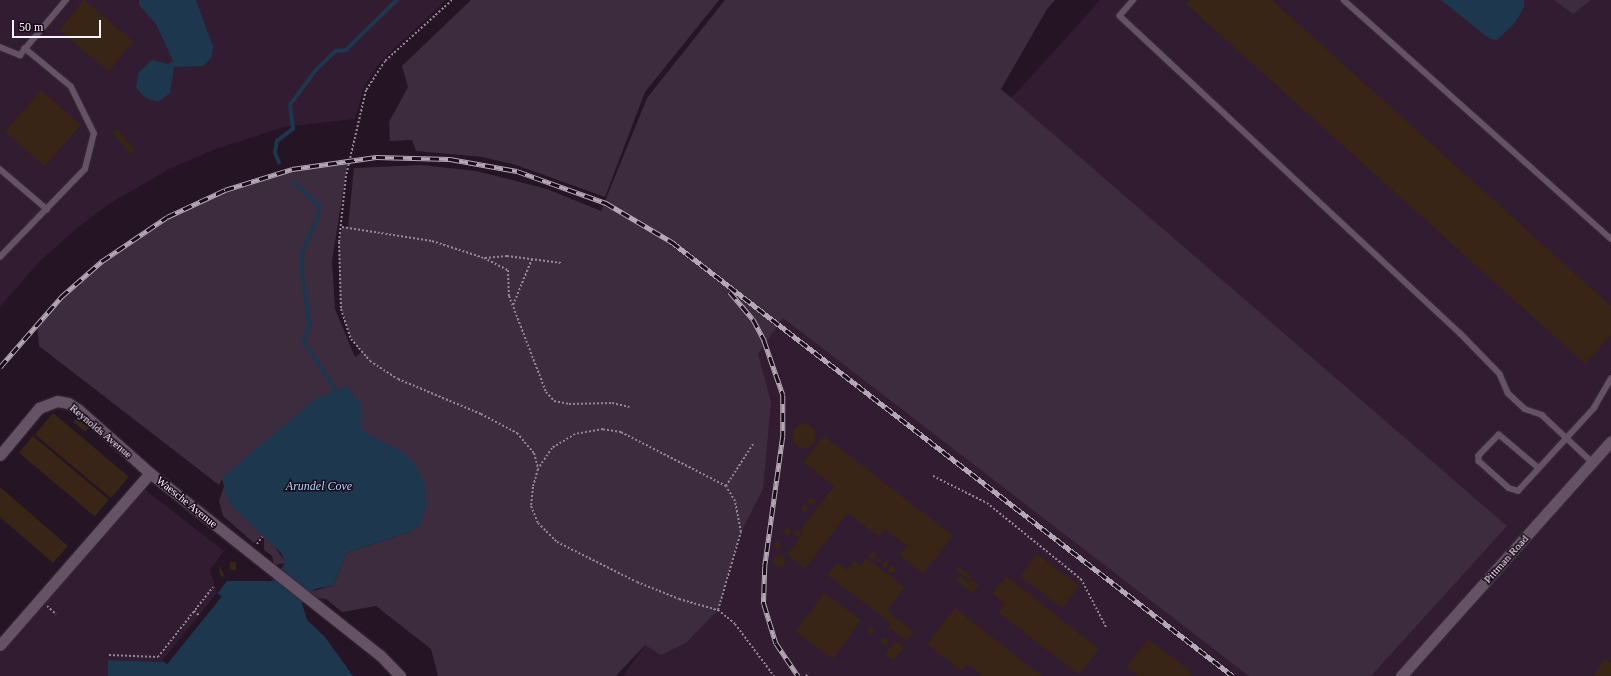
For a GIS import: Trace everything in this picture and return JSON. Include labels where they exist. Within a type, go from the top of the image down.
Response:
[{"type":"street","name":"Reynolds Avenue","points":[[0,455],[39,408],[57,401],[68,403],[79,410],[150,473]]},
{"type":"street","name":"Pittman Road","points":[[1401,676],[1611,441]]},
{"type":"street","name":"Waesche Avenue","points":[[0,645],[150,473],[380,655],[400,676]]},
{"type":"lane","points":[[0,47],[20,55],[66,0]]},
{"type":"lane","points":[[1134,0],[1120,16],[1461,334],[1500,374],[1508,394],[1525,409],[1542,415],[1592,462]]},
{"type":"lane","points":[[1344,0],[1611,239]]},
{"type":"lane","points":[[0,258],[86,169],[94,134],[71,87],[25,49]]},
{"type":"lane","points":[[0,169],[47,209]]},
{"type":"lane","points":[[1538,468],[1499,435],[1479,456],[1479,460],[1514,491],[1518,491],[1594,408],[1611,378]]},
{"type":"path","points":[[452,0],[385,61],[366,90],[348,160],[339,249],[341,309],[351,339],[370,361],[398,379],[481,414],[517,434],[534,452],[538,468],[531,506],[538,524],[557,542],[637,582],[678,599],[718,610],[734,624],[774,676]]},
{"type":"path","points":[[342,227],[432,241],[484,258],[508,270],[512,305],[546,392],[554,401],[630,407]]},
{"type":"path","points":[[484,258],[508,256],[562,263]]},
{"type":"path","points":[[512,305],[532,259]]},
{"type":"path","points":[[538,468],[552,448],[575,434],[603,429],[621,432],[654,446],[726,486],[735,501],[741,532],[718,610]]},
{"type":"path","points":[[726,486],[753,444]]},
{"type":"path","points":[[933,476],[987,503],[1081,579],[1106,627]]},
{"type":"path","points":[[109,655],[158,657],[213,587]]},
{"type":"path","points":[[43,603],[56,614]]},
{"type":"path","points":[[194,611],[200,616]]},
{"type":"path","points":[[806,676],[809,673]]},
{"type":"shaded area","points":[[0,0],[446,0],[379,63],[364,87],[355,119],[284,127],[213,150],[169,169],[109,204],[76,229],[39,262],[0,307]]},
{"type":"shaded area","points":[[471,0],[719,0],[645,92],[605,197],[516,165],[482,157],[416,151],[412,140],[390,141],[389,122],[408,87],[402,66]]},
{"type":"shaded area","points":[[725,0],[1055,0],[1047,9],[1001,89],[1507,526],[1371,676],[1249,676],[783,318],[758,354],[771,402],[763,489],[741,532],[718,610],[687,642],[661,655],[645,645],[616,676],[438,676],[431,649],[376,606],[342,612],[326,599],[318,598],[310,592],[334,585],[346,553],[410,532],[274,546],[286,563],[274,565],[272,556],[264,550],[264,538],[261,537],[254,543],[223,516],[219,501],[224,486],[222,479],[219,485],[39,346],[37,323],[84,275],[138,234],[196,202],[258,178],[348,160],[332,261],[335,309],[355,357],[362,352],[351,339],[341,309],[339,277],[339,242],[342,227],[348,227],[354,168],[421,165],[476,171],[547,189],[601,211],[647,98]]},
{"type":"shaded area","points":[[1100,0],[1611,0],[1611,676],[623,676],[645,645],[756,342],[1019,90]]},
{"type":"shaded area","points":[[1554,0],[1591,0],[1573,14]]},
{"type":"shaded area","points":[[139,485],[224,551],[210,570],[217,593],[164,662],[108,660],[108,676],[0,676],[0,645]]},
{"type":"water","points":[[139,0],[196,0],[213,46],[212,57],[203,66],[174,67],[170,93],[158,102],[146,98],[136,88],[138,73],[152,60],[168,64],[173,61],[156,24],[139,5]]},
{"type":"water","points":[[1441,0],[1524,0],[1524,7],[1515,23],[1497,40],[1490,39]]},
{"type":"water","name":"Arundel Cove","points":[[347,386],[361,404],[361,427],[369,435],[403,452],[415,464],[424,482],[427,503],[420,525],[410,532],[346,553],[334,585],[315,589],[302,603],[307,620],[325,637],[353,676],[108,676],[108,660],[164,662],[227,581],[272,581],[285,563],[281,553],[228,502],[222,478],[315,399]]},
{"type":"pier","points":[[217,593],[222,597],[167,664],[162,661]]},
{"type":"building","points":[[84,0],[134,42],[109,72],[59,30]]},
{"type":"building","points":[[1189,0],[1272,0],[1611,306],[1611,335],[1585,364],[1186,4]]},
{"type":"building","points":[[41,90],[81,125],[45,166],[5,132]]},
{"type":"building","points":[[117,129],[135,150],[131,154],[112,133]]},
{"type":"building","points":[[53,413],[129,477],[111,498],[35,434]]},
{"type":"building","points":[[76,418],[89,428],[86,432],[73,422]]},
{"type":"building","points":[[804,424],[809,425],[815,431],[815,441],[809,447],[804,448],[799,447],[793,441],[792,436],[793,431],[799,425]]},
{"type":"building","points":[[33,436],[109,500],[95,516],[19,453]]},
{"type":"building","points":[[824,436],[953,536],[923,574],[899,555],[907,546],[885,529],[878,537],[848,513],[805,569],[787,555],[804,532],[801,529],[834,486],[803,462]]},
{"type":"building","points":[[0,487],[68,546],[53,563],[0,517]]},
{"type":"building","points":[[811,497],[814,498],[814,504],[811,505],[808,504],[807,501],[808,498]]},
{"type":"building","points":[[804,504],[807,505],[807,511],[804,512],[801,511],[800,508],[801,505]]},
{"type":"building","points":[[787,527],[790,528],[790,534],[787,535],[784,534],[783,531],[784,528]]},
{"type":"building","points":[[797,529],[800,530],[800,536],[797,537],[794,536],[793,533],[794,530]]},
{"type":"building","points":[[777,541],[780,542],[780,548],[777,549],[774,548],[773,545],[774,542]]},
{"type":"building","points":[[872,551],[875,552],[875,558],[872,559],[869,558],[868,555],[869,552]]},
{"type":"building","points":[[1037,554],[1079,586],[1062,608],[1020,576]]},
{"type":"building","points":[[777,555],[781,555],[785,561],[781,567],[777,567],[773,563],[773,559]]},
{"type":"building","points":[[879,556],[882,562],[876,563]]},
{"type":"building","points":[[866,558],[905,587],[887,611],[914,632],[907,641],[888,627],[890,623],[883,617],[827,575],[837,563],[847,570],[854,561],[861,566]]},
{"type":"building","points":[[230,562],[236,562],[236,570],[230,570]]},
{"type":"building","points":[[882,562],[888,562],[887,567],[883,567]]},
{"type":"building","points":[[219,565],[224,574],[223,579],[220,575]]},
{"type":"building","points":[[891,565],[894,566],[894,572],[891,573],[888,572],[887,569],[888,566]]},
{"type":"building","points":[[959,566],[972,577],[969,580],[956,570]]},
{"type":"building","points":[[960,576],[969,583],[972,579],[979,585],[973,593],[956,581]]},
{"type":"building","points":[[1006,576],[1099,649],[1079,675],[998,612],[1005,604],[992,594]]},
{"type":"building","points":[[824,593],[861,620],[833,659],[796,632]]},
{"type":"building","points":[[955,608],[1042,676],[983,676],[967,664],[962,671],[927,644]]},
{"type":"building","points":[[870,626],[873,627],[873,633],[870,634],[867,633],[866,630],[867,627]]},
{"type":"building","points":[[884,637],[887,638],[887,644],[884,645],[881,644],[880,641],[881,638]]},
{"type":"building","points":[[1148,639],[1192,673],[1190,676],[1138,676],[1126,667]]},
{"type":"building","points":[[896,641],[904,648],[893,661],[885,654]]},
{"type":"building","points":[[1604,659],[1611,663],[1611,676],[1594,676]]},
{"type":"waterway","points":[[279,163],[275,153],[277,141],[293,129],[290,105],[316,70],[336,51],[346,50],[397,0]]},
{"type":"waterway","points":[[293,181],[320,206],[318,218],[303,252],[302,268],[310,326],[304,341],[335,389]]},
{"type":"railway","points":[[0,367],[61,297],[102,261],[167,217],[225,190],[292,169],[376,157],[450,159],[517,171],[606,203],[672,242],[1233,676]]},
{"type":"railway","points":[[730,292],[753,319],[764,340],[783,395],[783,436],[765,566],[764,604],[776,643],[798,676]]}]
